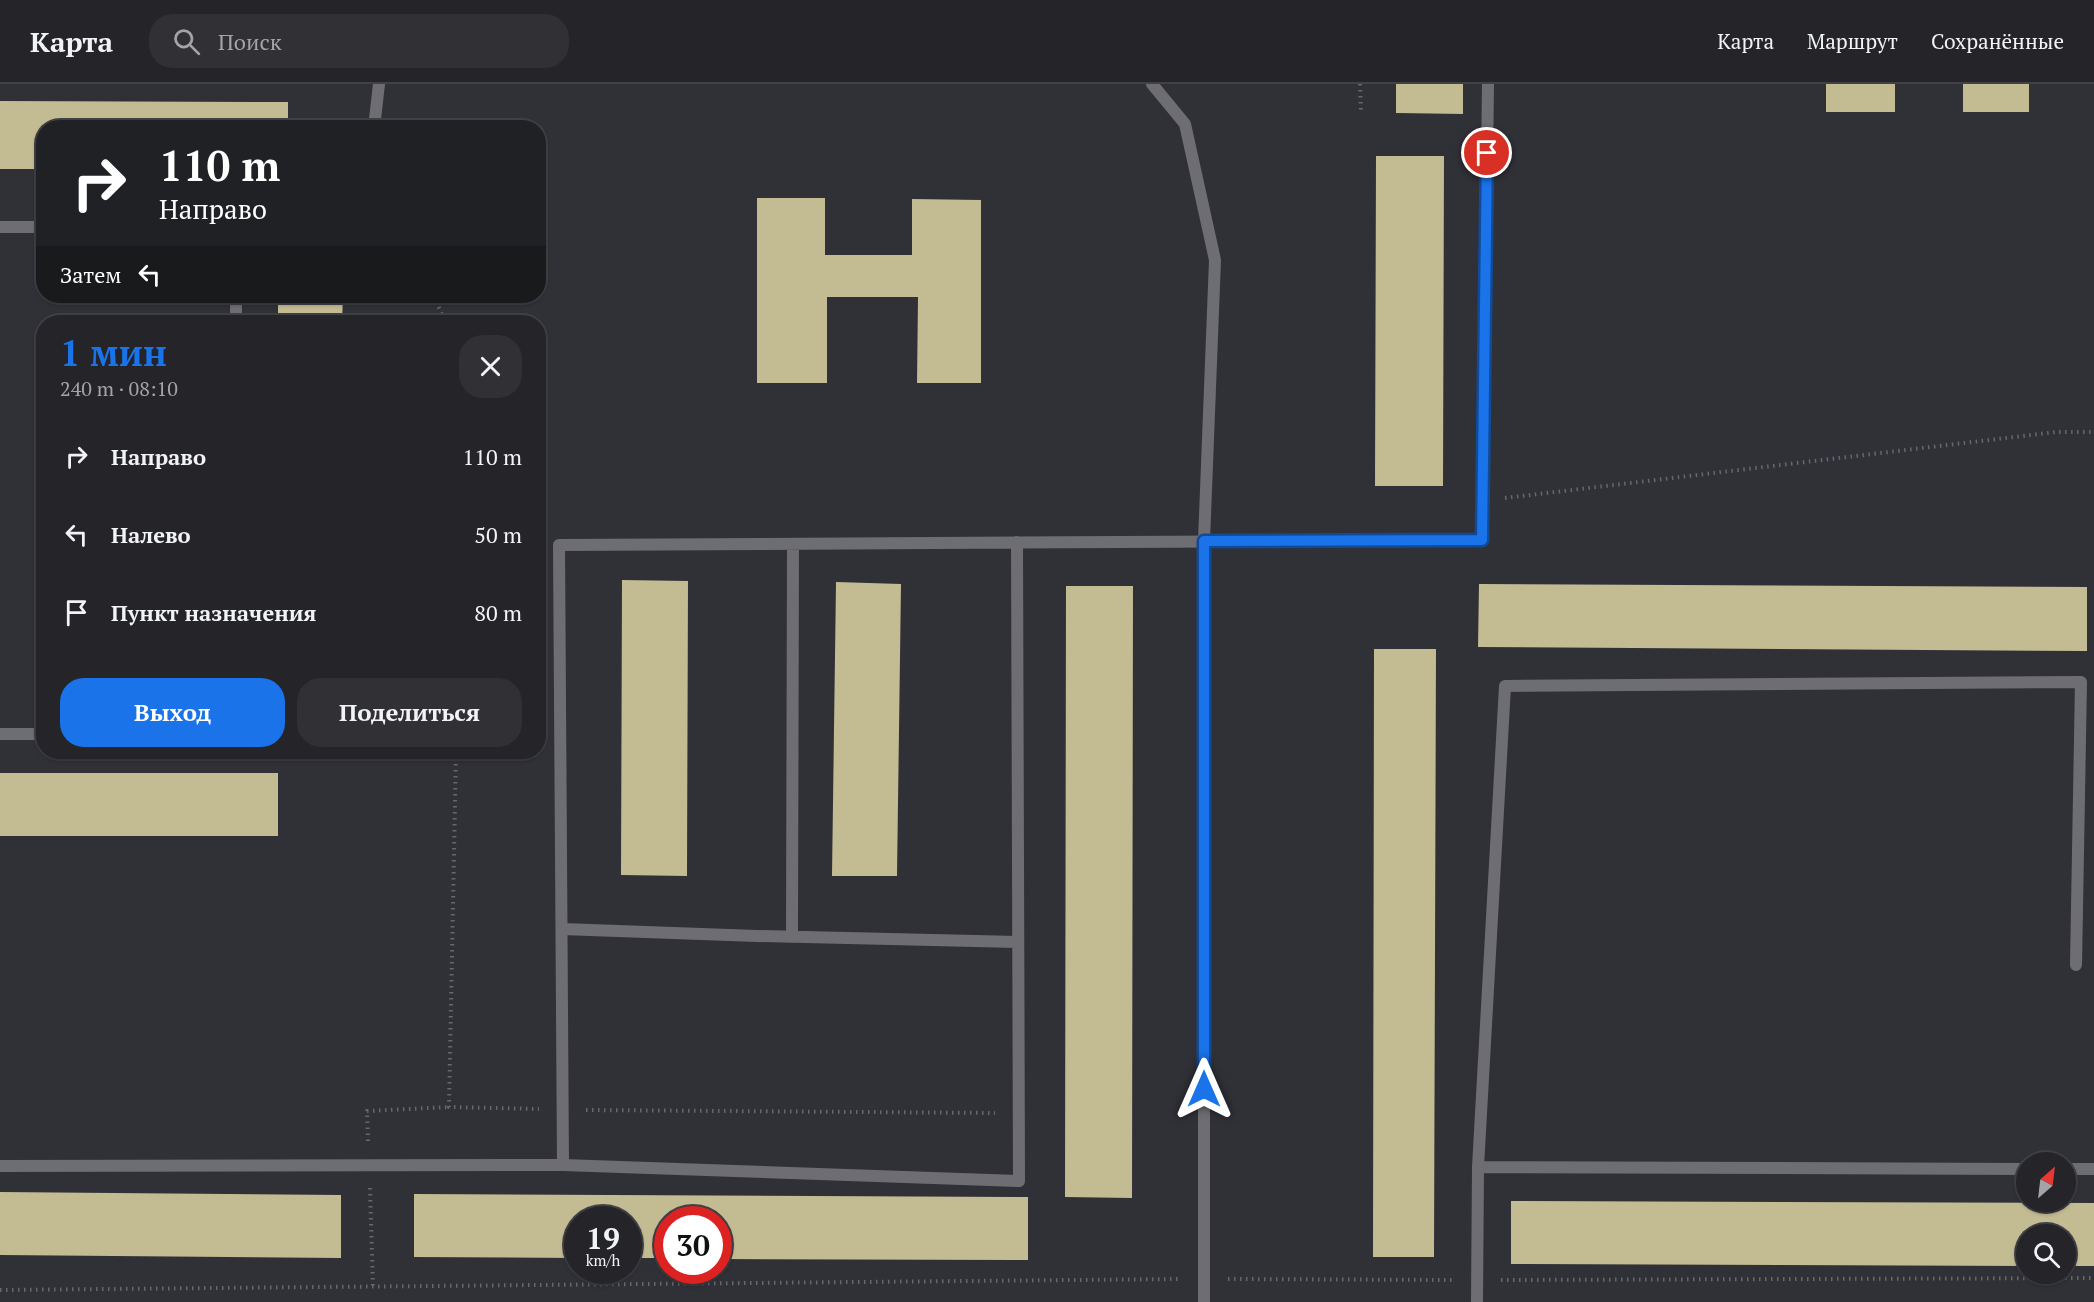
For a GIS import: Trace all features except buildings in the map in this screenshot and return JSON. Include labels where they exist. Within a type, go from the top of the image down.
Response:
[{"type":"street","points":[[375,120],[379,84]]},
{"type":"street","points":[[1152,84],[1185,124],[1215,260],[1204,541],[1204,1302]]},
{"type":"street","points":[[563,1165],[559,545],[1482,540],[1488,84]]},
{"type":"street","points":[[0,227],[36,227]]},
{"type":"street","points":[[0,1166],[563,1165],[1019,1181],[1017,542]]},
{"type":"street","points":[[792,937],[793,544]]},
{"type":"street","points":[[1477,1302],[1478,1167],[1505,686],[2080,682],[2076,965]]},
{"type":"street","points":[[0,734],[36,734]]},
{"type":"street","points":[[562,929],[1018,942]]},
{"type":"street","points":[[1478,1167],[2016,1169]]},
{"type":"street","points":[[2076,1169],[2094,1169]]},
{"type":"path","points":[[1360,84],[1361,112]]},
{"type":"path","points":[[1483,500],[2056,432],[2094,432]]},
{"type":"path","points":[[456,759],[449,1107],[562,1110],[1019,1113]]},
{"type":"path","points":[[0,1290],[1204,1279],[2094,1278]]},
{"type":"route","points":[[1204,1089],[1204,541],[1482,540],[1487,153]]}]
